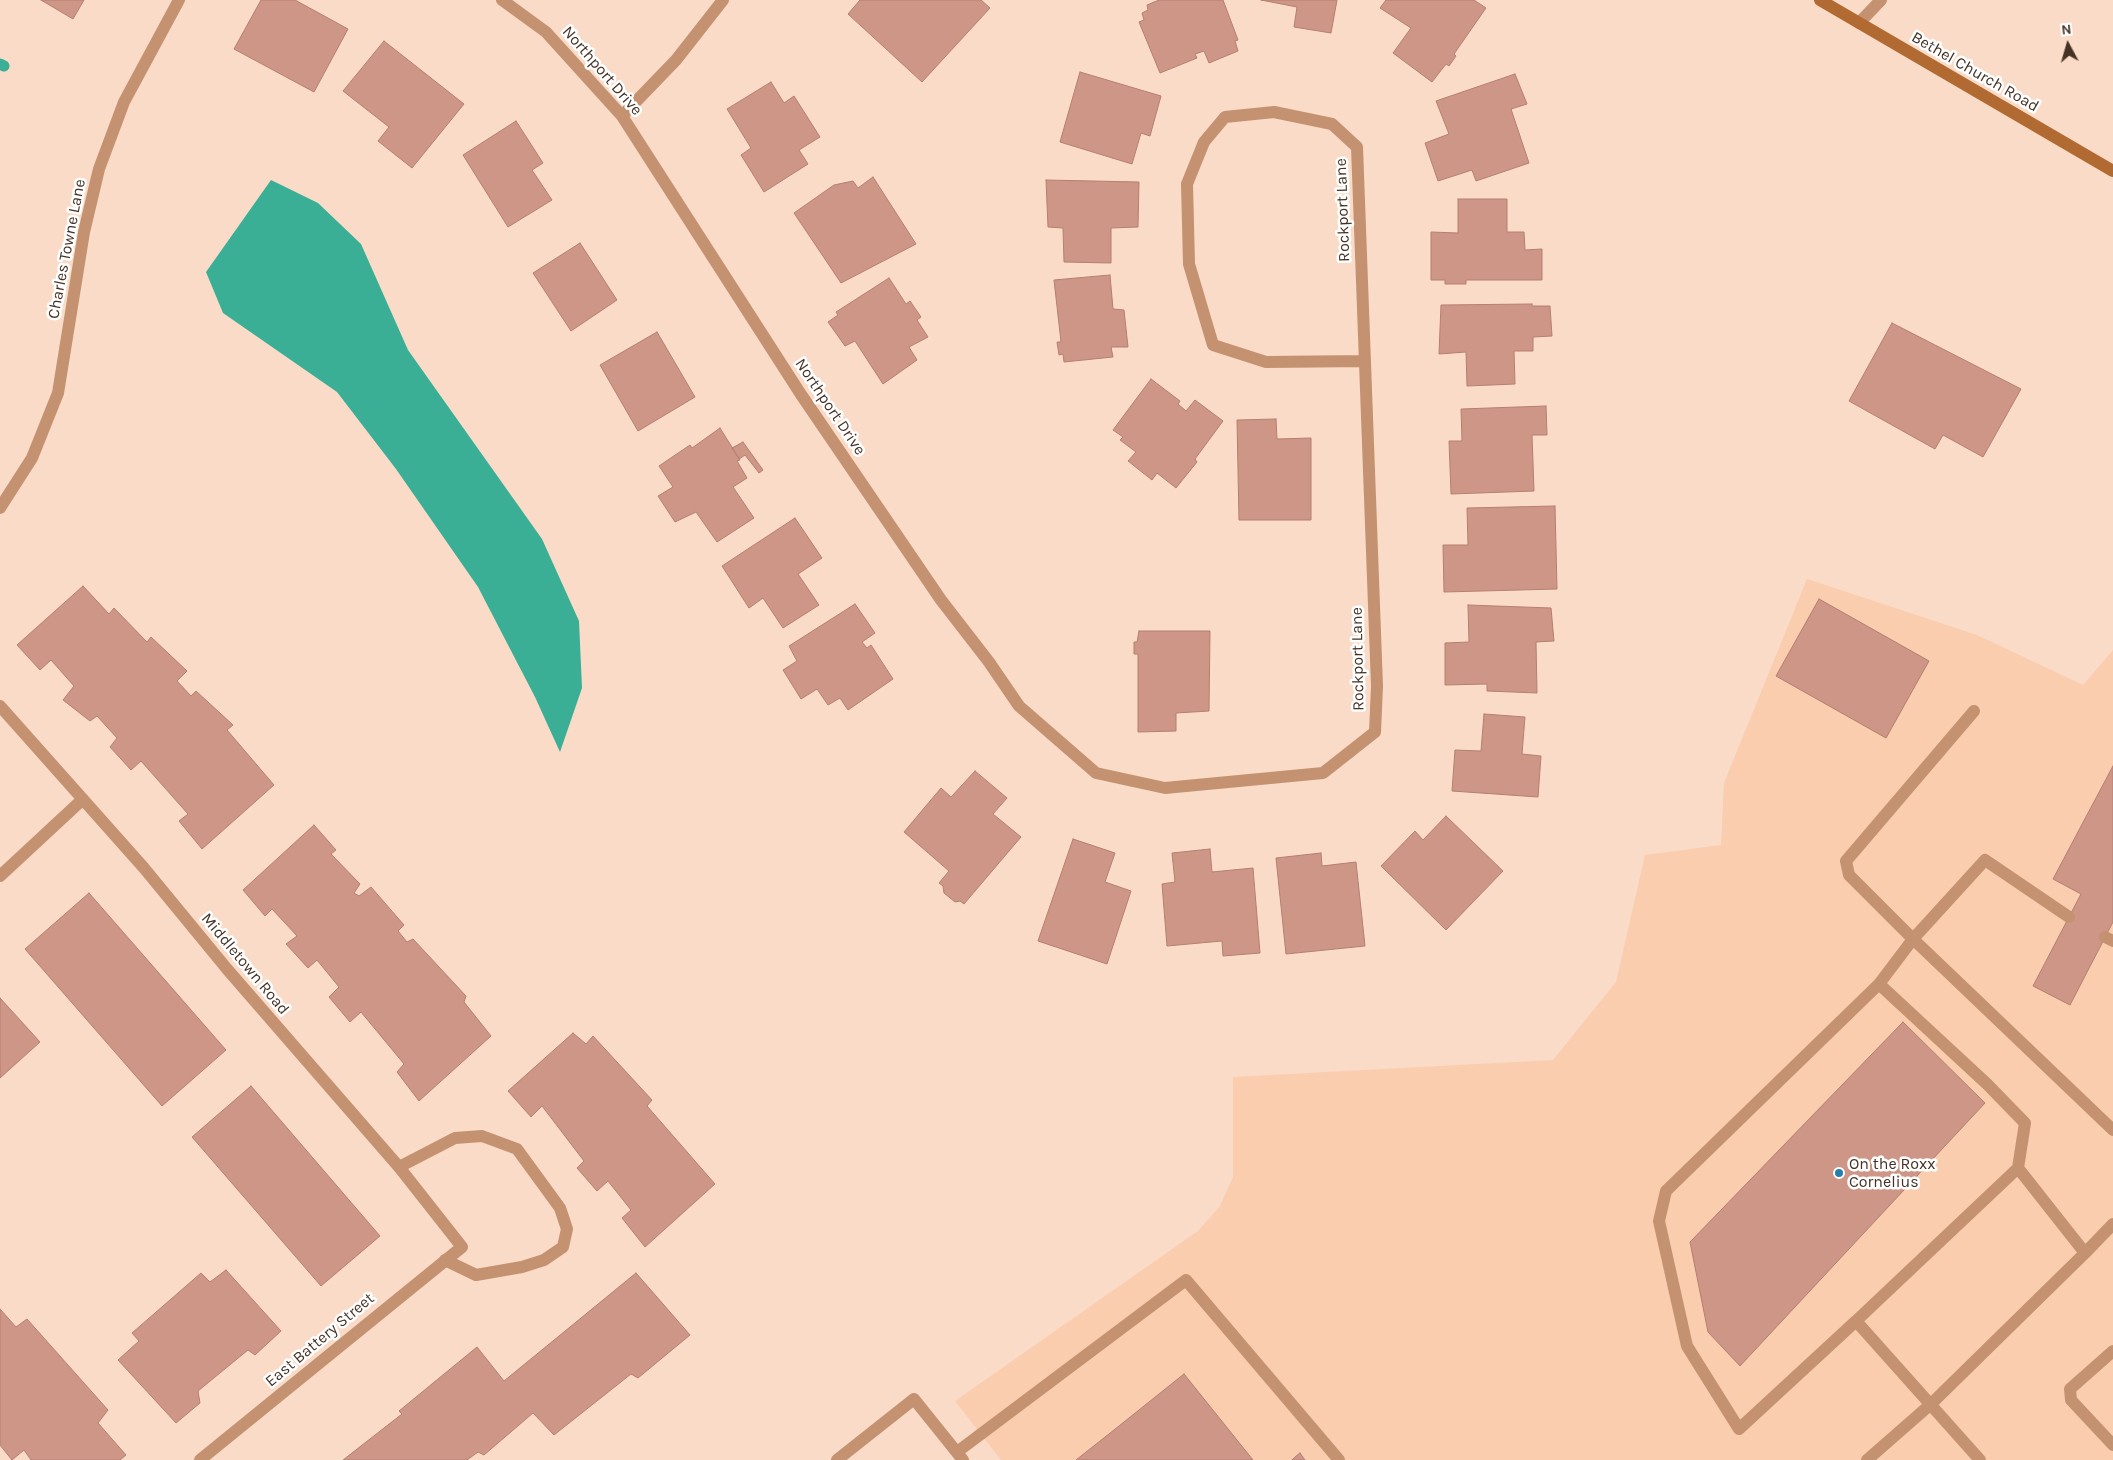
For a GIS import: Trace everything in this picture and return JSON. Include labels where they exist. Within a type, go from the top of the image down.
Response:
[{"type":"street","name":"Charles Towne Lane","points":[[0,508],[32,458],[58,394],[84,232],[99,169],[124,102],[179,0]]},
{"type":"street","name":"Northport Drive","points":[[502,0],[546,32],[622,116],[800,393],[941,600],[990,662],[1019,706],[1096,773],[1164,788]]},
{"type":"street","points":[[622,116],[676,60],[723,0]]},
{"type":"street","name":"Bethel Church Road","points":[[1820,0],[2113,171]]},
{"type":"street","points":[[1859,23],[1881,0]]},
{"type":"street","name":"Rockport Lane","points":[[1164,788],[1323,774],[1375,732],[1377,686],[1357,147],[1332,124],[1274,112],[1225,117],[1204,142],[1187,184],[1189,264],[1213,345],[1266,362],[1364,361]]},
{"type":"street","name":"Middletown Road","points":[[0,706],[144,868],[329,1088],[399,1167],[462,1247]]},
{"type":"street","points":[[1974,711],[1846,861],[1849,875],[1912,940],[2113,1130]]},
{"type":"street","points":[[0,876],[83,799]]},
{"type":"street","points":[[1879,984],[1987,1084],[2025,1123],[2018,1168],[1739,1429],[1687,1346],[1659,1221],[1666,1191],[1879,984],[1912,940],[1985,860],[2070,917]]},
{"type":"street","points":[[399,1167],[455,1138],[482,1136],[517,1149],[560,1208],[567,1229],[563,1247],[544,1260],[522,1267],[476,1275],[445,1260]]},
{"type":"street","points":[[2018,1168],[2085,1253]]},
{"type":"street","points":[[1866,1460],[1931,1404],[2113,1224]]},
{"type":"street","name":"East Battery Street","points":[[200,1460],[462,1247]]},
{"type":"street","points":[[837,1460],[914,1400],[960,1456],[1186,1280],[1339,1460]]},
{"type":"street","points":[[1856,1320],[1980,1460]]},
{"type":"street","points":[[2113,1351],[2070,1389],[2070,1394],[2071,1400],[2113,1445]]},
{"type":"shaded area","points":[[1807,579],[1977,635],[2083,685],[2113,650],[2113,1460],[1001,1460],[955,1401],[1198,1231],[1220,1206],[1233,1177],[1233,1077],[1553,1060],[1616,982],[1645,855],[1721,845],[1724,783]]},
{"type":"water","points":[[271,180],[318,203],[361,244],[408,350],[542,539],[579,621],[582,688],[560,752],[535,697],[478,587],[396,469],[337,392],[223,313],[206,272]]},
{"type":"building","points":[[41,0],[84,0],[73,19]]},
{"type":"building","points":[[261,0],[295,0],[348,29],[314,92],[234,49]]},
{"type":"building","points":[[860,0],[981,0],[990,8],[922,82],[848,14]]},
{"type":"building","points":[[1159,0],[1223,0],[1238,40],[1235,41],[1238,51],[1209,63],[1204,51],[1195,54],[1197,58],[1160,73],[1139,22],[1144,20],[1142,13],[1148,10],[1147,5]]},
{"type":"building","points":[[1261,0],[1337,0],[1331,33],[1294,27],[1297,7]]},
{"type":"building","points":[[1386,0],[1474,0],[1486,8],[1454,54],[1456,56],[1449,66],[1446,64],[1432,82],[1393,53],[1411,28],[1380,8]]},
{"type":"building","points":[[384,41],[464,104],[412,168],[378,141],[389,127],[343,91]]},
{"type":"building","points":[[1080,72],[1161,96],[1150,136],[1141,133],[1132,164],[1060,142]]},
{"type":"building","points":[[1515,74],[1527,104],[1511,109],[1529,163],[1476,181],[1472,170],[1438,181],[1425,143],[1449,134],[1436,101]]},
{"type":"building","points":[[771,82],[784,103],[794,96],[820,137],[799,150],[808,164],[764,192],[741,155],[751,148],[727,109]]},
{"type":"building","points":[[516,121],[543,163],[532,170],[552,200],[508,227],[463,155]]},
{"type":"building","points":[[873,177],[916,244],[841,283],[794,213],[834,185],[853,181],[858,188]]},
{"type":"building","points":[[1046,180],[1139,182],[1138,227],[1111,228],[1111,263],[1064,262],[1063,228],[1048,227]]},
{"type":"building","points":[[1458,199],[1507,199],[1507,232],[1524,232],[1525,250],[1542,249],[1542,280],[1466,280],[1466,284],[1445,284],[1445,280],[1431,280],[1431,232],[1458,233]]},
{"type":"building","points":[[580,243],[617,300],[571,331],[533,273]]},
{"type":"building","points":[[1110,275],[1113,309],[1124,310],[1128,347],[1111,347],[1113,357],[1064,362],[1063,354],[1059,355],[1057,342],[1061,342],[1054,280]]},
{"type":"building","points":[[889,278],[906,304],[910,301],[921,317],[917,320],[928,337],[909,347],[917,360],[883,384],[855,341],[845,346],[828,322],[838,315],[836,312]]},
{"type":"building","points":[[1532,304],[1532,306],[1550,306],[1552,336],[1533,337],[1533,351],[1514,351],[1515,384],[1467,386],[1466,352],[1439,354],[1441,305]]},
{"type":"building","points":[[1892,323],[2021,389],[1983,457],[1943,435],[1935,449],[1849,401]]},
{"type":"building","points":[[657,332],[695,397],[638,431],[600,365]]},
{"type":"building","points":[[1151,379],[1180,401],[1178,404],[1186,411],[1195,400],[1223,421],[1195,459],[1197,462],[1176,488],[1157,473],[1152,480],[1128,461],[1136,452],[1120,440],[1123,437],[1113,430]]},
{"type":"building","points":[[1546,406],[1547,435],[1532,435],[1534,491],[1451,494],[1449,441],[1462,441],[1461,409]]},
{"type":"building","points":[[1276,419],[1277,439],[1311,438],[1311,520],[1239,520],[1237,420]]},
{"type":"building","points":[[720,428],[740,460],[737,461],[747,478],[733,487],[754,518],[717,542],[696,512],[675,522],[658,496],[673,487],[659,466],[690,445],[692,448]]},
{"type":"building","points":[[743,442],[763,470],[759,473],[745,455],[739,459],[732,448]]},
{"type":"building","points":[[1555,506],[1557,589],[1444,592],[1443,545],[1468,545],[1467,508]]},
{"type":"building","points":[[795,518],[822,558],[798,574],[819,605],[783,628],[763,598],[749,608],[722,566]]},
{"type":"building","points":[[83,586],[109,614],[114,608],[147,642],[151,637],[187,671],[177,681],[191,696],[196,691],[233,725],[227,730],[274,785],[202,849],[179,821],[188,814],[141,761],[131,770],[110,747],[117,738],[97,716],[90,721],[63,700],[74,686],[51,660],[40,670],[17,645]]},
{"type":"building","points":[[1819,599],[1929,661],[1886,738],[1776,676]]},
{"type":"building","points":[[855,604],[875,633],[862,642],[867,648],[871,645],[893,679],[848,710],[840,698],[828,705],[817,689],[801,699],[783,670],[797,661],[789,646]]},
{"type":"building","points":[[1468,605],[1551,608],[1554,641],[1536,642],[1537,693],[1487,691],[1487,684],[1445,685],[1445,643],[1469,642]]},
{"type":"building","points":[[1139,631],[1210,631],[1209,711],[1176,713],[1176,731],[1138,732],[1138,654],[1134,654],[1134,642],[1137,642]]},
{"type":"building","points":[[1484,714],[1525,717],[1522,754],[1541,756],[1538,797],[1452,791],[1455,750],[1481,751]]},
{"type":"building","points":[[2113,766],[2113,922],[2070,1005],[2033,986],[2081,894],[2053,879]]},
{"type":"building","points":[[975,771],[1007,798],[993,814],[1021,837],[964,904],[960,901],[955,902],[944,893],[943,886],[939,883],[949,871],[904,832],[941,788],[951,797]]},
{"type":"building","points":[[1446,816],[1503,871],[1446,930],[1381,866],[1415,831],[1423,840]]},
{"type":"building","points":[[314,825],[336,850],[331,854],[360,884],[354,893],[359,896],[371,887],[404,925],[398,931],[407,942],[413,939],[466,996],[464,1002],[491,1036],[419,1101],[397,1072],[404,1064],[361,1012],[350,1022],[329,997],[339,987],[317,960],[308,968],[286,944],[297,936],[272,909],[265,916],[243,890]]},
{"type":"building","points":[[1073,839],[1115,853],[1105,882],[1131,891],[1107,964],[1038,941]]},
{"type":"building","points":[[1210,849],[1212,872],[1253,868],[1260,953],[1223,956],[1222,941],[1167,946],[1162,884],[1175,882],[1172,853]]},
{"type":"building","points":[[1321,853],[1322,866],[1356,862],[1365,946],[1286,954],[1276,858]]},
{"type":"building","points":[[89,893],[226,1050],[162,1106],[25,949]]},
{"type":"building","points":[[0,998],[40,1042],[0,1078]]},
{"type":"building","name":"On the Roxx Cornelius","points":[[1903,1022],[1985,1103],[1740,1366],[1708,1332],[1690,1242]]},
{"type":"building","points":[[573,1033],[586,1044],[593,1036],[652,1100],[647,1106],[715,1184],[645,1247],[622,1218],[631,1210],[608,1181],[597,1191],[577,1168],[584,1161],[542,1106],[531,1117],[508,1091]]},
{"type":"building","points":[[251,1086],[380,1236],[321,1286],[192,1137]]},
{"type":"building","points":[[226,1270],[281,1331],[255,1355],[248,1350],[198,1391],[200,1403],[176,1423],[118,1360],[139,1341],[132,1333],[201,1273],[210,1282]]},
{"type":"building","points":[[636,1273],[690,1335],[638,1378],[631,1374],[554,1435],[533,1413],[484,1455],[478,1452],[467,1460],[343,1460],[402,1414],[399,1411],[477,1347],[504,1381]]},
{"type":"building","points":[[0,1309],[16,1327],[27,1319],[108,1410],[98,1423],[126,1455],[120,1460],[31,1460],[24,1450],[12,1460],[0,1445]]},
{"type":"building","points":[[1184,1374],[1253,1460],[1076,1460],[1119,1426]]},
{"type":"building","points":[[1300,1453],[1305,1460],[1292,1460],[1295,1457]]},
{"type":"waterway","points":[[0,64],[4,66]]},
{"type":"place","name":"On the Roxx Cornelius","points":[[1839,1173]]}]
